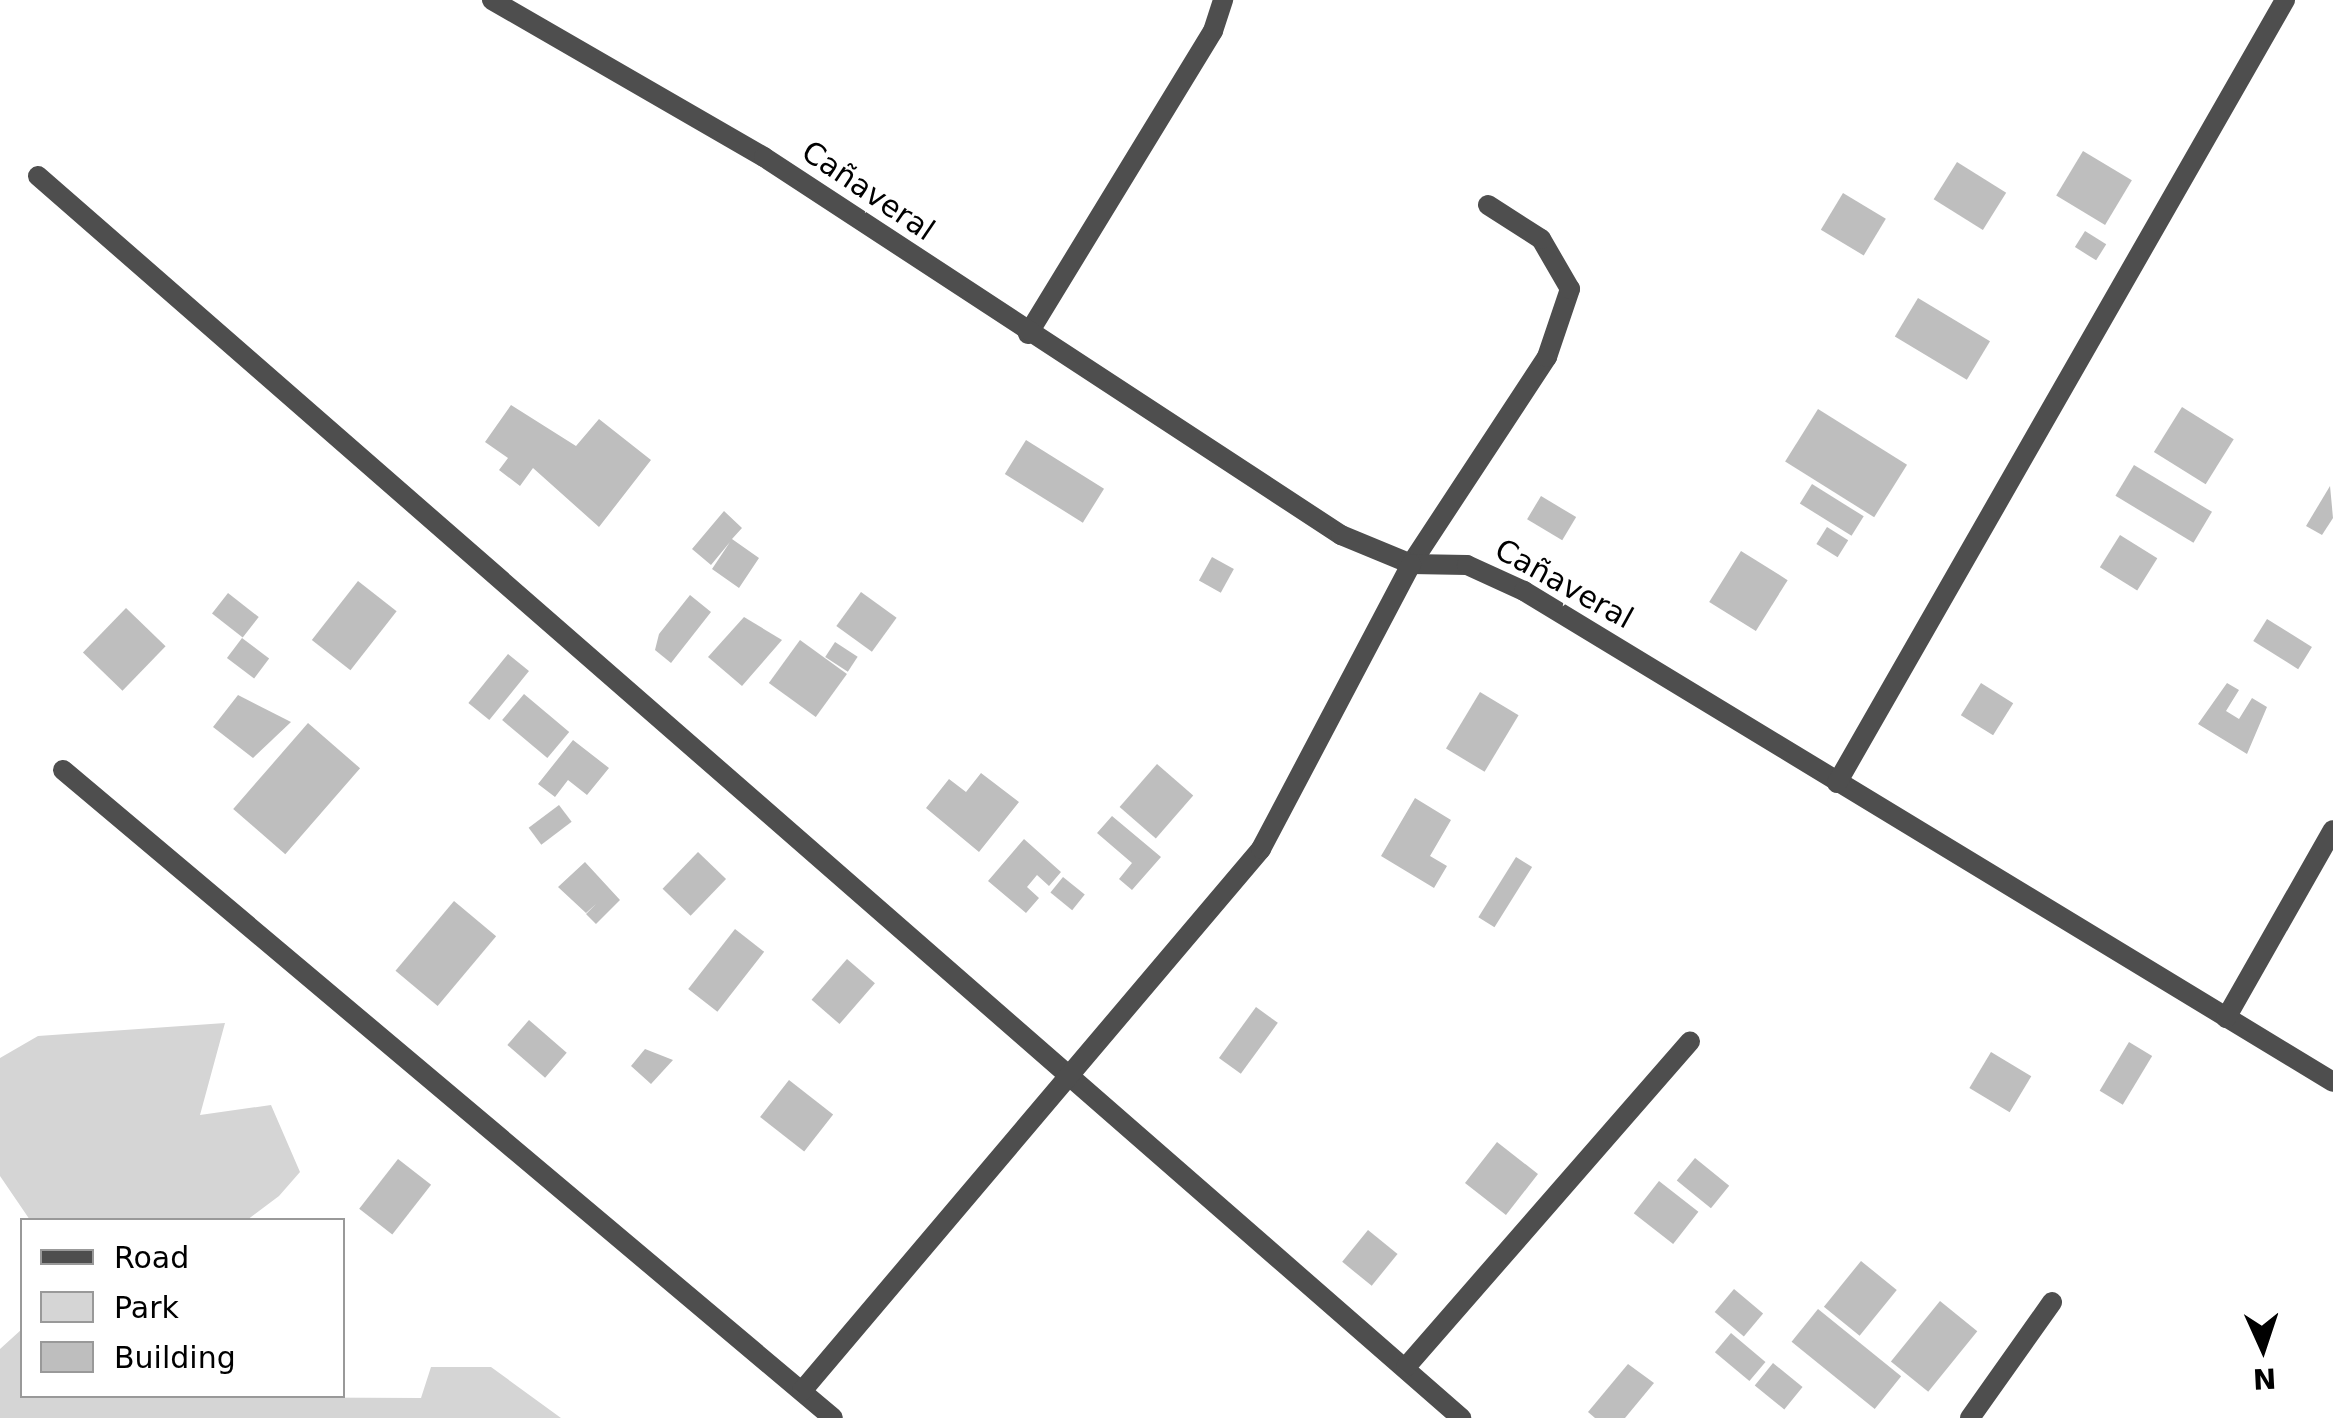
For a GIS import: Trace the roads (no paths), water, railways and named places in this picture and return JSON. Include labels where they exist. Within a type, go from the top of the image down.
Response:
[{"type":"street","name":"Cañaveral","points":[[492,0],[764,157],[1028,334],[1341,535],[1411,564],[1467,565],[1524,591],[2333,1082]]},
{"type":"street","points":[[1028,334],[1213,31],[1223,0]]},
{"type":"street","points":[[1837,783],[2285,0]]},
{"type":"street","points":[[38,176],[1461,1418]]},
{"type":"street","points":[[802,1390],[1071,1078],[1260,849],[1411,564],[1548,356],[1570,289],[1541,239],[1488,205]]},
{"type":"street","points":[[62,770],[834,1418]]},
{"type":"street","points":[[2226,1018],[2333,830]]},
{"type":"street","points":[[1406,1368],[1690,1042]]},
{"type":"street","points":[[1970,1418],[2052,1302]]}]
